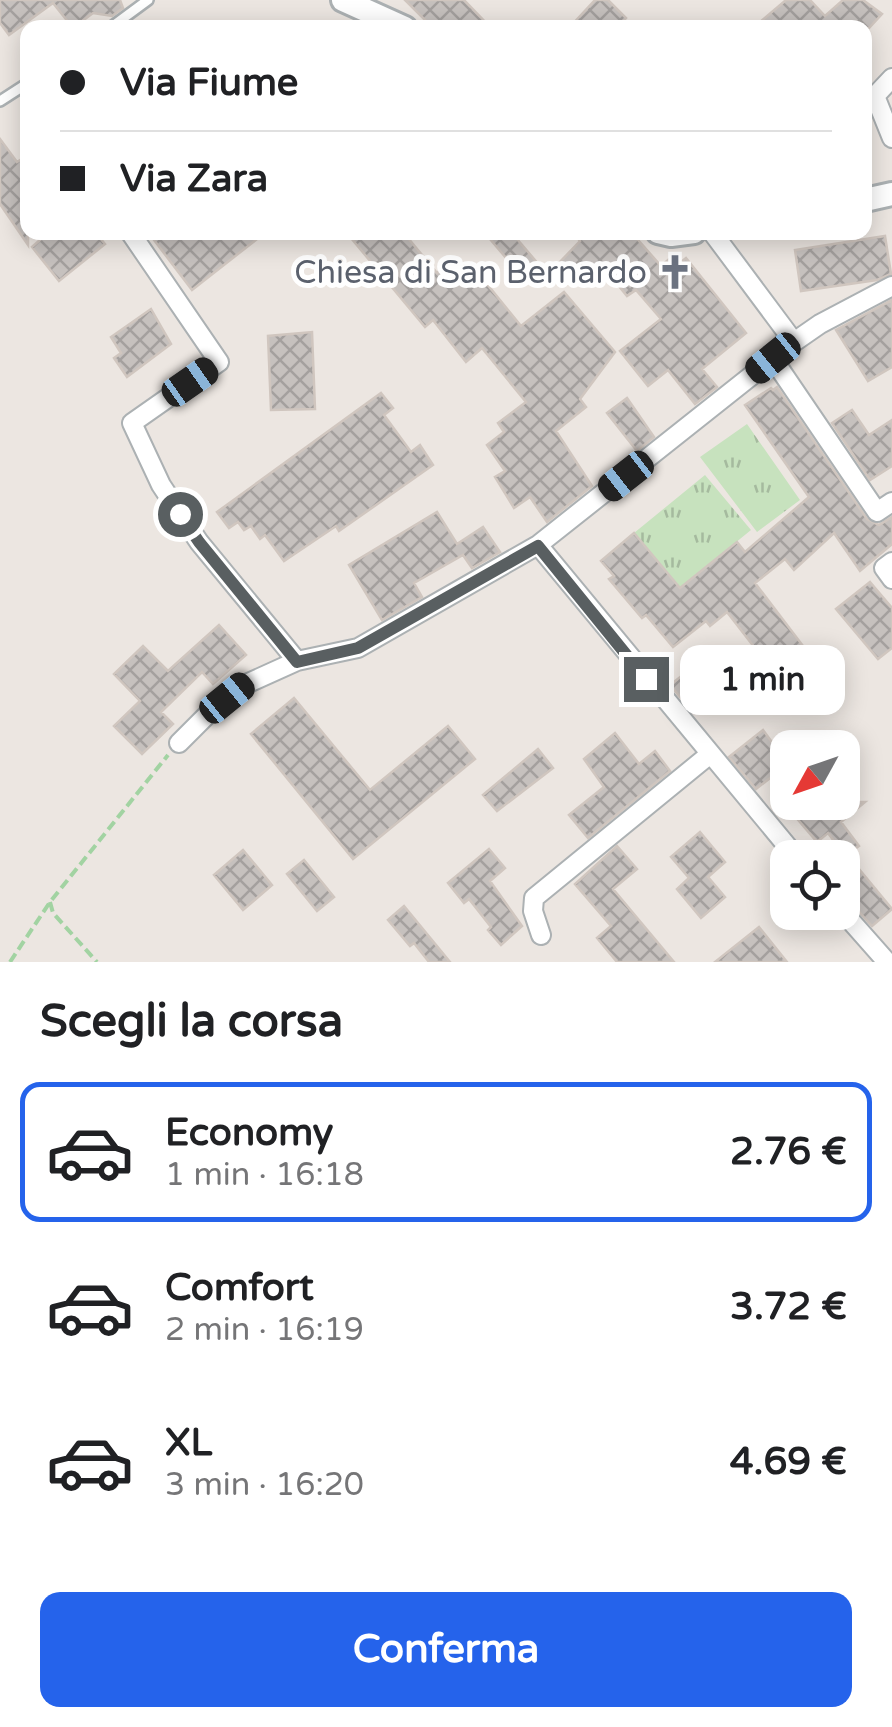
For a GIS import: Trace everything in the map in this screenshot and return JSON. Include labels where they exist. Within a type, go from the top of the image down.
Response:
[{"type":"street","points":[[343,0],[387,20]]},
{"type":"street","points":[[872,98],[892,78]]},
{"type":"street","points":[[872,103],[892,138]]},
{"type":"street","points":[[135,240],[219,362],[132,423],[161,484],[199,542],[297,662]]},
{"type":"street","points":[[718,240],[794,342]]},
{"type":"street","points":[[179,743],[244,684],[297,662],[358,648],[538,546],[794,342],[892,286]]},
{"type":"street","points":[[773,358],[877,512],[892,502]]},
{"type":"street","points":[[538,546],[782,840]]},
{"type":"street","points":[[892,562],[884,568],[892,578]]},
{"type":"street","points":[[541,935],[533,910],[534,898],[709,754]]},
{"type":"street","points":[[859,930],[887,962]]},
{"type":"lane","points":[[121,20],[148,0]]},
{"type":"path","points":[[10,962],[50,902],[179,743]]},
{"type":"path","points":[[50,902],[54,912],[97,962]]},
{"type":"green space","points":[[747,424],[800,500],[757,532],[700,457]]},
{"type":"green space","points":[[705,475],[751,530],[680,588],[634,533]]},
{"type":"building","points":[[0,0],[120,0],[123,8],[112,16],[93,13],[84,20],[67,20],[53,3],[30,20],[20,20],[20,27],[9,35],[0,23]]},
{"type":"building","points":[[405,0],[464,0],[483,20],[425,20]]},
{"type":"building","points":[[595,0],[608,0],[626,18],[624,20],[576,20]]},
{"type":"building","points":[[786,0],[810,0],[825,16],[843,0],[863,0],[882,14],[872,25],[872,20],[762,20]]},
{"type":"building","points":[[0,139],[17,162],[20,160],[20,233],[0,204]]},
{"type":"building","points":[[885,236],[891,274],[877,280],[801,291],[795,250]]},
{"type":"building","points":[[40,240],[102,240],[105,244],[59,281],[32,247]]},
{"type":"building","points":[[154,240],[256,240],[192,290]]},
{"type":"building","points":[[353,240],[410,240],[437,273],[447,265],[455,276],[470,263],[521,326],[564,292],[615,352],[580,399],[586,407],[556,431],[592,486],[547,522],[530,497],[514,508],[495,477],[505,471],[487,445],[504,432],[498,423],[526,402],[482,348],[466,362],[433,320],[425,327]]},
{"type":"building","points":[[491,240],[518,240],[540,266],[524,279]]},
{"type":"building","points":[[638,240],[661,266],[674,255],[681,262],[686,258],[746,333],[702,369],[717,387],[695,404],[668,370],[648,386],[620,351],[661,319],[636,290],[627,296],[600,263],[580,283],[558,264],[580,241]]},
{"type":"building","points":[[892,300],[892,367],[868,381],[836,330]]},
{"type":"building","points":[[151,309],[171,344],[127,377],[114,358],[121,353],[111,337]]},
{"type":"building","points":[[312,332],[315,409],[271,410],[268,336]]},
{"type":"building","points":[[777,387],[867,519],[879,525],[892,517],[892,544],[860,571],[834,533],[794,570],[785,559],[755,583],[803,646],[772,670],[727,612],[710,626],[706,621],[673,647],[609,579],[614,576],[601,561],[634,533],[680,588],[737,542],[745,552],[809,497],[745,405]]},
{"type":"building","points":[[381,393],[393,408],[384,415],[411,452],[420,445],[433,465],[339,531],[336,526],[284,561],[265,535],[260,539],[251,526],[244,530],[238,522],[229,528],[217,512]]},
{"type":"building","points":[[627,398],[654,437],[637,451],[607,413]]},
{"type":"building","points":[[852,410],[869,435],[892,420],[892,466],[870,480],[832,423]]},
{"type":"building","points":[[437,512],[457,544],[483,527],[500,552],[472,568],[463,555],[414,583],[422,597],[382,620],[349,565]]},
{"type":"building","points":[[870,582],[892,608],[892,648],[878,659],[836,609]]},
{"type":"building","points":[[219,625],[246,655],[213,684],[202,672],[161,712],[173,724],[142,754],[114,726],[140,701],[114,674],[143,646],[168,671]]},
{"type":"building","points":[[692,668],[713,694],[692,711],[670,685]]},
{"type":"building","points":[[294,698],[370,790],[448,726],[475,759],[353,859],[251,734]]},
{"type":"building","points":[[763,730],[770,740],[770,778],[756,789],[729,757]]},
{"type":"building","points":[[615,733],[639,764],[655,751],[670,771],[588,838],[569,815],[604,787],[584,759]]},
{"type":"building","points":[[538,749],[553,768],[497,811],[483,795]]},
{"type":"building","points":[[798,820],[843,820],[841,822],[854,840],[833,840],[828,833],[815,840]]},
{"type":"building","points":[[700,832],[725,862],[708,877],[725,897],[701,918],[677,889],[689,878],[671,857]]},
{"type":"building","points":[[617,846],[637,869],[613,889],[674,962],[617,962],[597,938],[611,926],[575,884]]},
{"type":"building","points":[[489,849],[505,868],[490,881],[522,926],[501,945],[469,899],[464,903],[448,883]]},
{"type":"building","points":[[243,850],[272,885],[243,910],[214,875]]},
{"type":"building","points":[[304,860],[334,897],[317,911],[287,874]]},
{"type":"building","points":[[860,870],[892,909],[872,926],[860,913]]},
{"type":"building","points":[[404,906],[450,962],[429,962],[388,920]]},
{"type":"building","points":[[759,927],[787,962],[715,962]]},
{"type":"place","name":"Chiesa di San Bernardo","points":[[675,272]]},
{"type":"route","points":[[180,514],[297,662],[358,648],[538,546],[646,679]]}]
